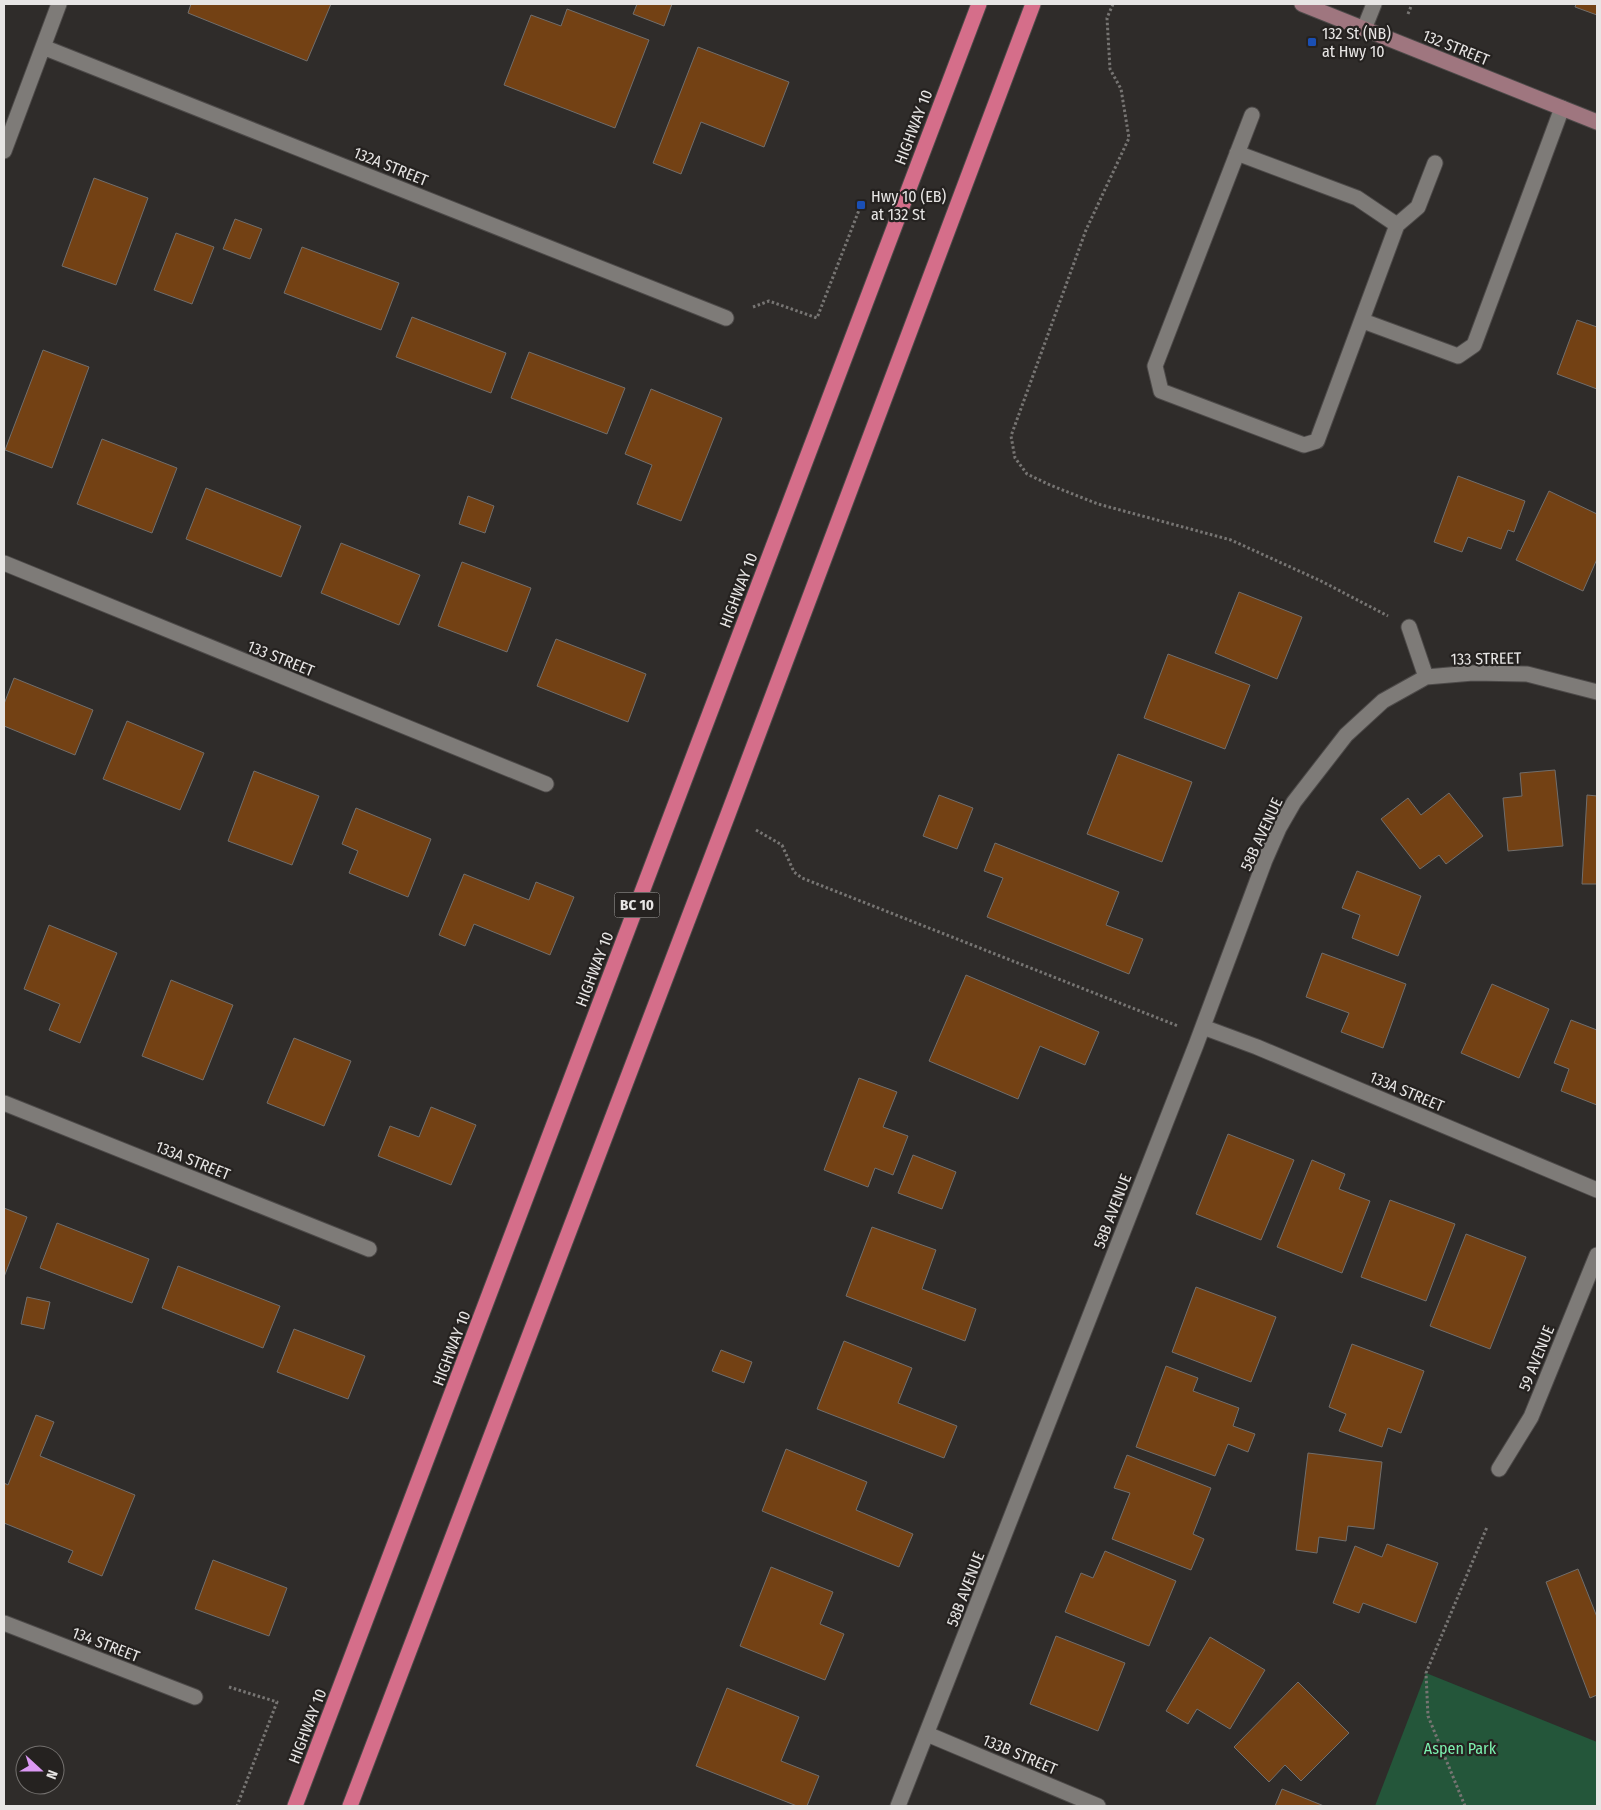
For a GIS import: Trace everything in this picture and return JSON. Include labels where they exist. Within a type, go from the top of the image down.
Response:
[{"type":"highway","name":"HIGHWAY 10","points":[[295,1806],[979,4]]},
{"type":"highway","points":[[350,1806],[727,817],[1033,4]]},
{"type":"main road","name":"132 STREET","points":[[1302,4],[1597,122]]},
{"type":"street","points":[[4,151],[59,4]]},
{"type":"street","points":[[1364,29],[1374,4]]},
{"type":"street","name":"132A STREET","points":[[43,47],[726,318]]},
{"type":"street","points":[[1363,321],[1458,356],[1474,346],[1562,108]]},
{"type":"street","points":[[1252,115],[1155,366],[1161,391],[1304,445],[1318,440],[1397,225],[1418,207],[1435,163]]},
{"type":"street","points":[[1237,154],[1357,198],[1397,225]]},
{"type":"street","name":"133 STREET","points":[[4,563],[546,784]]},
{"type":"street","points":[[1409,627],[1426,678]]},
{"type":"street","name":"133 STREET","points":[[1426,678],[1473,673],[1527,674],[1597,692]]},
{"type":"street","name":"58B AVENUE","points":[[898,1806],[1279,828],[1294,802],[1346,735],[1384,701],[1426,678]]},
{"type":"street","name":"133A STREET","points":[[1203,1027],[1257,1047],[1597,1190]]},
{"type":"street","name":"133A STREET","points":[[4,1103],[368,1249]]},
{"type":"street","name":"59 AVENUE","points":[[1499,1469],[1531,1417],[1597,1255]]},
{"type":"street","name":"134 STREET","points":[[4,1623],[195,1697]]},
{"type":"street","name":"133B STREET","points":[[927,1734],[1098,1806]]},
{"type":"path","points":[[1408,14],[1412,4]]},
{"type":"path","points":[[753,307],[769,301],[817,318],[861,205]]},
{"type":"path","points":[[756,830],[782,845],[794,872],[802,878],[1181,1027]]},
{"type":"path","points":[[1465,1806],[1428,1716],[1426,1673],[1487,1527]]},
{"type":"path","points":[[229,1687],[277,1702],[237,1806]]},
{"type":"green space","name":"Aspen Park","points":[[1426,1673],[1597,1742],[1597,1806],[1375,1806]]},
{"type":"building","points":[[191,4],[331,4],[307,61],[188,13]]},
{"type":"building","points":[[637,4],[672,4],[664,26],[633,14]]},
{"type":"building","points":[[1576,4],[1597,4],[1597,15],[1575,7]]},
{"type":"building","points":[[567,9],[649,40],[615,128],[504,85],[531,15],[561,26]]},
{"type":"building","points":[[698,47],[789,82],[764,147],[701,122],[681,174],[653,163]]},
{"type":"building","points":[[94,178],[148,198],[116,285],[62,266]]},
{"type":"building","points":[[235,219],[262,229],[250,259],[223,249]]},
{"type":"building","points":[[176,233],[214,247],[192,304],[154,290]]},
{"type":"building","points":[[302,247],[399,283],[381,330],[284,293]]},
{"type":"building","points":[[412,317],[506,353],[491,393],[396,357]]},
{"type":"building","points":[[1577,320],[1597,327],[1597,389],[1557,374]]},
{"type":"building","points":[[43,350],[89,367],[52,468],[5,450]]},
{"type":"building","points":[[529,352],[625,388],[607,434],[511,398]]},
{"type":"building","points":[[651,389],[722,418],[681,521],[637,504],[652,465],[625,454]]},
{"type":"building","points":[[102,439],[177,468],[152,533],[77,504]]},
{"type":"building","points":[[1458,476],[1525,501],[1514,532],[1508,530],[1501,549],[1468,537],[1462,552],[1434,542]]},
{"type":"building","points":[[206,488],[301,526],[281,577],[186,539]]},
{"type":"building","points":[[1549,491],[1597,514],[1597,559],[1583,591],[1516,560]]},
{"type":"building","points":[[468,496],[494,506],[485,533],[459,524]]},
{"type":"building","points":[[341,543],[420,575],[399,625],[321,593]]},
{"type":"building","points":[[462,562],[531,588],[507,652],[438,626]]},
{"type":"building","points":[[1239,592],[1302,617],[1277,679],[1215,653]]},
{"type":"building","points":[[556,639],[646,674],[628,722],[537,686]]},
{"type":"building","points":[[1168,654],[1250,685],[1225,749],[1144,718]]},
{"type":"building","points":[[14,678],[93,710],[75,755],[4,726],[4,704]]},
{"type":"building","points":[[127,721],[204,753],[180,810],[103,779]]},
{"type":"building","points":[[1118,754],[1192,782],[1162,862],[1087,834]]},
{"type":"building","points":[[1555,770],[1563,846],[1508,851],[1503,798],[1522,796],[1520,773]]},
{"type":"building","points":[[254,771],[319,796],[292,865],[228,841]]},
{"type":"building","points":[[1449,793],[1483,836],[1446,864],[1439,855],[1420,869],[1381,819],[1408,798],[1421,815]]},
{"type":"building","points":[[939,795],[973,808],[957,849],[923,836]]},
{"type":"building","points":[[1587,795],[1597,796],[1597,884],[1582,884]]},
{"type":"building","points":[[356,808],[431,839],[408,897],[349,873],[358,851],[342,844]]},
{"type":"building","points":[[995,843],[1119,892],[1106,925],[1143,939],[1129,974],[987,917],[1003,878],[984,871]]},
{"type":"building","points":[[1357,871],[1421,896],[1398,956],[1352,938],[1360,915],[1342,908]]},
{"type":"building","points":[[464,874],[529,900],[536,882],[574,897],[550,955],[474,924],[465,946],[439,935]]},
{"type":"building","points":[[49,925],[117,953],[80,1043],[49,1030],[60,1004],[24,989]]},
{"type":"building","points":[[1322,953],[1406,984],[1383,1048],[1341,1032],[1349,1013],[1306,997]]},
{"type":"building","points":[[966,975],[1099,1032],[1085,1065],[1040,1046],[1018,1099],[929,1061]]},
{"type":"building","points":[[171,980],[233,1005],[203,1080],[142,1056]]},
{"type":"building","points":[[1492,984],[1549,1009],[1519,1078],[1461,1053]]},
{"type":"building","points":[[1571,1020],[1597,1030],[1597,1105],[1561,1091],[1569,1069],[1554,1063]]},
{"type":"building","points":[[294,1038],[351,1061],[324,1126],[267,1103]]},
{"type":"building","points":[[859,1078],[897,1092],[883,1127],[908,1136],[893,1175],[875,1168],[868,1187],[824,1170]]},
{"type":"building","points":[[431,1107],[476,1125],[451,1185],[378,1156],[390,1126],[419,1137]]},
{"type":"building","points":[[1228,1134],[1294,1160],[1261,1240],[1196,1214]]},
{"type":"building","points":[[913,1155],[956,1172],[942,1209],[898,1193]]},
{"type":"building","points":[[1312,1160],[1345,1174],[1339,1189],[1370,1201],[1342,1273],[1277,1247]]},
{"type":"building","points":[[1390,1200],[1455,1224],[1426,1301],[1361,1277]]},
{"type":"building","points":[[4,1208],[27,1217],[4,1277]]},
{"type":"building","points":[[57,1223],[149,1259],[132,1303],[40,1268]]},
{"type":"building","points":[[872,1227],[936,1250],[922,1289],[976,1309],[965,1341],[846,1296]]},
{"type":"building","points":[[1466,1234],[1526,1257],[1490,1349],[1430,1326]]},
{"type":"building","points":[[178,1266],[280,1306],[263,1348],[162,1308]]},
{"type":"building","points":[[1196,1287],[1276,1317],[1251,1382],[1172,1352]]},
{"type":"building","points":[[27,1297],[50,1302],[44,1329],[21,1324]]},
{"type":"building","points":[[294,1329],[365,1356],[348,1399],[277,1372]]},
{"type":"building","points":[[844,1341],[912,1368],[898,1403],[957,1426],[944,1458],[817,1409]]},
{"type":"building","points":[[1352,1344],[1424,1371],[1401,1433],[1388,1428],[1382,1447],[1339,1431],[1346,1414],[1329,1407]]},
{"type":"building","points":[[721,1350],[752,1362],[744,1383],[712,1371]]},
{"type":"building","points":[[1166,1366],[1198,1378],[1193,1391],[1239,1408],[1233,1426],[1255,1434],[1248,1452],[1228,1444],[1215,1476],[1136,1447]]},
{"type":"building","points":[[36,1415],[54,1422],[40,1456],[135,1495],[102,1576],[68,1562],[73,1551],[4,1523],[4,1483],[8,1485]]},
{"type":"building","points":[[786,1449],[867,1482],[856,1510],[913,1534],[899,1567],[762,1511]]},
{"type":"building","points":[[1308,1453],[1382,1462],[1374,1529],[1348,1526],[1346,1541],[1319,1537],[1317,1553],[1296,1550]]},
{"type":"building","points":[[1127,1455],[1211,1488],[1193,1534],[1204,1539],[1191,1570],[1112,1539],[1130,1493],[1114,1488]]},
{"type":"building","points":[[1387,1544],[1438,1563],[1416,1623],[1363,1603],[1359,1613],[1333,1603],[1355,1546],[1382,1557]]},
{"type":"building","points":[[1105,1551],[1176,1581],[1149,1646],[1065,1612],[1081,1573],[1093,1578]]},
{"type":"building","points":[[213,1560],[287,1588],[269,1636],[195,1609]]},
{"type":"building","points":[[771,1567],[833,1592],[820,1624],[844,1634],[825,1680],[740,1646]]},
{"type":"building","points":[[1578,1569],[1597,1617],[1597,1695],[1590,1698],[1546,1582]]},
{"type":"building","points":[[1056,1636],[1125,1663],[1098,1731],[1030,1704]]},
{"type":"building","points":[[1210,1637],[1265,1670],[1230,1729],[1197,1709],[1188,1724],[1166,1711]]},
{"type":"building","points":[[1298,1682],[1349,1733],[1301,1781],[1285,1765],[1269,1782],[1234,1747]]},
{"type":"building","points":[[727,1688],[799,1717],[781,1761],[819,1776],[807,1806],[797,1806],[696,1766]]},
{"type":"building","points":[[1282,1789],[1324,1806],[1275,1806]]},
{"type":"place","name":"132 St (NB) at Hwy 10","points":[[1312,42]]},
{"type":"place","name":"Hwy 10 (EB) at 132 St","points":[[861,205]]}]
